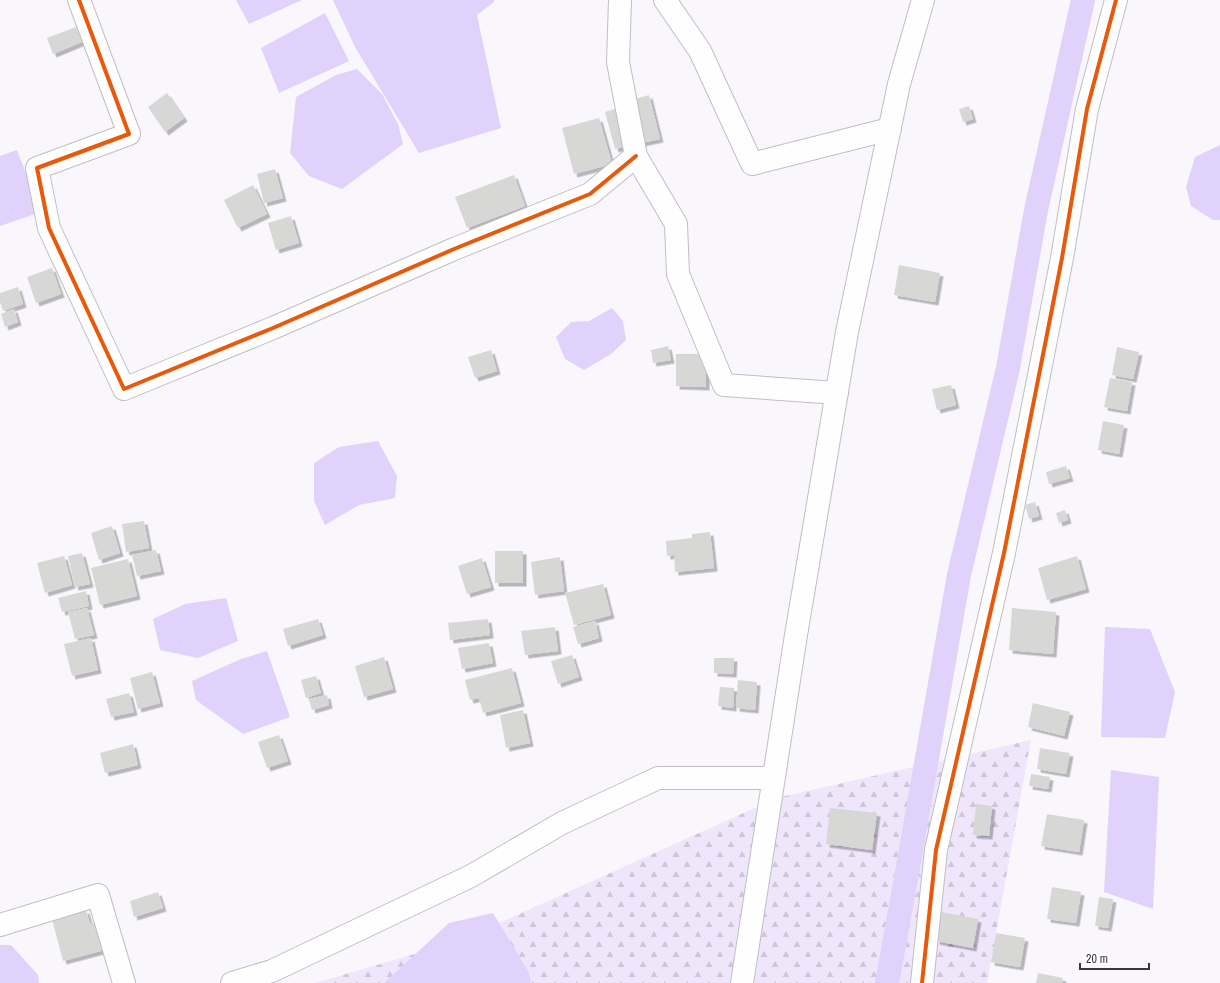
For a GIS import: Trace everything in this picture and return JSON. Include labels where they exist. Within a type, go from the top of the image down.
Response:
[{"type":"street","points":[[79,0],[129,134],[37,168],[49,228],[124,390],[280,325],[454,249],[590,194],[636,156]]},
{"type":"street","points":[[620,0],[618,62],[636,156],[676,224],[678,274],[724,385],[836,393]]},
{"type":"street","points":[[666,0],[700,51],[752,164],[890,129]]},
{"type":"street","points":[[742,983],[847,332],[899,84],[922,0]]},
{"type":"street","points":[[922,983],[936,850],[1004,553],[1062,258],[1087,109],[1116,0]]},
{"type":"street","points":[[232,983],[272,971],[471,876],[562,823],[658,778],[774,778]]},
{"type":"street","points":[[0,925],[98,895],[124,983]]},
{"type":"green space","points":[[1031,740],[987,983],[315,983],[459,941],[777,798]]},
{"type":"shaded area","points":[[236,0],[302,0],[249,24]]},
{"type":"shaded area","points":[[333,0],[494,0],[494,2],[477,15],[501,128],[419,153],[355,47]]},
{"type":"shaded area","points":[[325,13],[349,61],[279,93],[261,48]]},
{"type":"shaded area","points":[[357,69],[382,94],[398,124],[403,144],[342,189],[309,176],[290,153],[296,97],[336,75]]},
{"type":"shaded area","points":[[1220,145],[1220,220],[1213,220],[1191,206],[1186,187],[1195,157]]},
{"type":"shaded area","points":[[17,150],[41,212],[0,226],[0,156]]},
{"type":"shaded area","points":[[612,308],[623,321],[626,340],[611,354],[584,370],[565,359],[556,337],[571,322],[589,321]]},
{"type":"shaded area","points":[[378,441],[397,476],[395,498],[359,505],[325,525],[314,501],[314,463],[339,447]]},
{"type":"shaded area","points":[[226,598],[238,641],[198,658],[160,650],[153,619],[185,604]]},
{"type":"shaded area","points":[[1105,627],[1150,629],[1175,692],[1165,738],[1101,737]]},
{"type":"shaded area","points":[[267,651],[290,717],[243,734],[196,700],[192,681],[241,659]]},
{"type":"shaded area","points":[[1111,770],[1159,777],[1153,909],[1104,892]]},
{"type":"shaded area","points":[[493,913],[529,973],[531,983],[384,983],[449,923]]},
{"type":"shaded area","points":[[0,945],[11,945],[38,975],[39,983],[0,983]]},
{"type":"building","points":[[76,27],[82,42],[53,54],[47,38]]},
{"type":"building","points":[[167,93],[184,118],[165,132],[148,107]]},
{"type":"building","points":[[649,95],[660,139],[641,143],[631,100]]},
{"type":"building","points":[[969,106],[973,119],[963,122],[959,109]]},
{"type":"building","points":[[621,107],[631,145],[615,149],[605,112]]},
{"type":"building","points":[[599,118],[612,164],[574,174],[562,128]]},
{"type":"building","points":[[275,169],[283,198],[264,203],[257,174]]},
{"type":"building","points":[[514,175],[525,206],[467,228],[455,197]]},
{"type":"building","points":[[253,185],[267,214],[238,228],[224,200]]},
{"type":"building","points":[[291,216],[299,243],[276,250],[268,223]]},
{"type":"building","points":[[899,265],[940,273],[935,302],[894,295]]},
{"type":"building","points":[[52,268],[61,294],[36,303],[27,277]]},
{"type":"building","points":[[18,287],[23,304],[3,311],[0,302],[0,293]]},
{"type":"building","points":[[14,309],[18,322],[5,327],[1,314]]},
{"type":"building","points":[[668,346],[671,360],[653,363],[651,350]]},
{"type":"building","points":[[1117,347],[1139,352],[1133,379],[1112,375]]},
{"type":"building","points":[[491,350],[497,371],[475,378],[468,357]]},
{"type":"building","points":[[676,354],[706,354],[706,387],[676,386]]},
{"type":"building","points":[[1110,378],[1132,382],[1127,411],[1104,407]]},
{"type":"building","points":[[951,385],[956,405],[937,410],[932,389]]},
{"type":"building","points":[[1103,421],[1124,425],[1119,454],[1098,450]]},
{"type":"building","points":[[1066,466],[1070,478],[1049,484],[1046,472]]},
{"type":"building","points":[[1035,502],[1039,516],[1029,519],[1025,505]]},
{"type":"building","points":[[1065,510],[1068,520],[1059,523],[1056,513]]},
{"type":"building","points":[[144,521],[149,548],[126,552],[122,524]]},
{"type":"building","points":[[112,526],[120,553],[99,560],[91,533]]},
{"type":"building","points":[[710,532],[714,568],[675,572],[674,555],[667,556],[666,541],[692,538],[692,534]]},
{"type":"building","points":[[156,550],[161,571],[137,576],[132,555]]},
{"type":"building","points":[[495,551],[523,551],[523,583],[495,583]]},
{"type":"building","points":[[82,553],[90,584],[75,587],[68,556]]},
{"type":"building","points":[[64,556],[72,585],[45,593],[37,563]]},
{"type":"building","points":[[1077,556],[1086,589],[1047,600],[1038,568]]},
{"type":"building","points":[[560,557],[564,591],[535,595],[531,562]]},
{"type":"building","points":[[482,558],[491,587],[467,594],[458,566]]},
{"type":"building","points":[[128,559],[137,596],[100,605],[91,568]]},
{"type":"building","points":[[603,584],[611,615],[574,625],[565,593]]},
{"type":"building","points":[[86,591],[89,606],[62,612],[58,598]]},
{"type":"building","points":[[87,608],[94,635],[75,639],[68,612]]},
{"type":"building","points":[[1012,608],[1056,612],[1053,654],[1009,650]]},
{"type":"building","points":[[318,619],[323,635],[288,646],[283,629]]},
{"type":"building","points":[[488,619],[490,635],[450,640],[448,623]]},
{"type":"building","points":[[595,621],[599,638],[578,644],[573,627]]},
{"type":"building","points":[[555,627],[558,651],[525,655],[521,631]]},
{"type":"building","points":[[91,638],[98,670],[72,676],[64,644]]},
{"type":"building","points":[[489,643],[493,663],[462,669],[458,648]]},
{"type":"building","points":[[572,655],[579,677],[558,684],[551,661]]},
{"type":"building","points":[[384,657],[393,689],[364,697],[355,666]]},
{"type":"building","points":[[714,658],[734,658],[733,674],[714,673]]},
{"type":"building","points":[[512,668],[521,703],[483,713],[479,698],[470,700],[465,680]]},
{"type":"building","points":[[152,672],[160,703],[138,709],[130,678]]},
{"type":"building","points":[[316,676],[321,693],[306,698],[301,680]]},
{"type":"building","points":[[738,680],[757,682],[755,710],[736,708]]},
{"type":"building","points":[[720,687],[734,688],[733,708],[718,706]]},
{"type":"building","points":[[129,693],[134,712],[111,717],[106,699]]},
{"type":"building","points":[[327,695],[329,705],[312,710],[309,699]]},
{"type":"building","points":[[1033,703],[1070,712],[1064,736],[1028,727]]},
{"type":"building","points":[[523,710],[530,743],[506,748],[500,715]]},
{"type":"building","points":[[279,735],[288,761],[267,768],[258,742]]},
{"type":"building","points":[[133,744],[138,765],[105,773],[100,753]]},
{"type":"building","points":[[1040,748],[1070,753],[1066,774],[1037,769]]},
{"type":"building","points":[[1031,774],[1050,777],[1048,789],[1029,786]]},
{"type":"building","points":[[976,804],[992,806],[989,836],[973,835]]},
{"type":"building","points":[[830,808],[877,813],[872,850],[826,844]]},
{"type":"building","points":[[1047,814],[1084,820],[1079,852],[1041,846]]},
{"type":"building","points":[[1052,887],[1081,892],[1076,923],[1047,919]]},
{"type":"building","points":[[158,892],[163,908],[134,917],[130,901]]},
{"type":"building","points":[[1099,897],[1113,899],[1108,928],[1095,926]]},
{"type":"building","points":[[86,910],[90,924],[100,922],[108,949],[63,961],[52,919]]},
{"type":"building","points":[[941,912],[978,919],[973,948],[936,941]]},
{"type":"building","points":[[996,933],[1025,938],[1020,967],[991,962]]},
{"type":"building","points":[[1038,973],[1063,978],[1062,983],[1036,983]]},
{"type":"waterway","points":[[887,983],[959,575],[1008,368],[1036,210],[1083,0]]},
{"type":"cycle path","points":[[79,0],[129,134],[37,168],[49,228],[124,389],[273,328],[454,249],[590,194],[636,156]]},
{"type":"cycle path","points":[[922,983],[936,850],[1004,553],[1062,258],[1087,109],[1116,0]]}]
